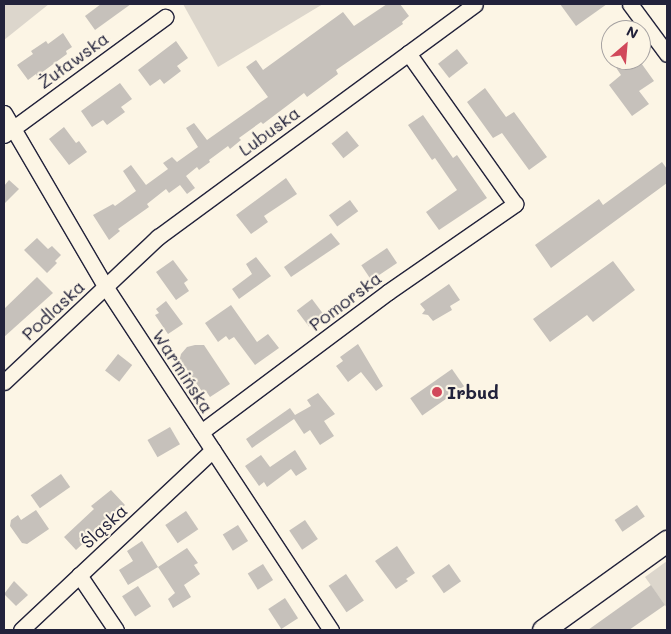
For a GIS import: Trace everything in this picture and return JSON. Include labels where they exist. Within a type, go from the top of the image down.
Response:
[{"type":"street","name":"Lubuska","points":[[105,286],[158,237],[199,205],[475,4]]},
{"type":"street","points":[[630,4],[667,54]]},
{"type":"street","name":"Żuławska","points":[[8,131],[166,17]]},
{"type":"street","name":"Pomorska","points":[[201,432],[388,292],[515,204],[408,53]]},
{"type":"street","name":"Warmińska","points":[[4,113],[8,131],[105,286],[331,630]]},
{"type":"street","name":"Podlaska","points":[[4,382],[105,286]]},
{"type":"street","name":"Śląska","points":[[22,630],[213,450]]},
{"type":"street","points":[[543,630],[667,541]]},
{"type":"street","points":[[79,575],[116,630]]},
{"type":"shaded area","points":[[4,4],[49,4],[4,40]]},
{"type":"shaded area","points":[[183,4],[323,4],[218,67]]},
{"type":"shaded area","points":[[667,561],[667,608],[645,577]]},
{"type":"building","points":[[101,4],[131,4],[95,30],[85,16]]},
{"type":"building","points":[[387,4],[400,4],[409,16],[402,22],[403,24],[336,70],[338,74],[307,97],[304,93],[263,124],[261,122],[239,138],[241,140],[230,149],[228,146],[199,170],[197,167],[186,176],[195,188],[187,194],[180,185],[169,193],[166,189],[147,204],[149,207],[118,229],[120,231],[109,240],[93,215],[113,204],[115,206],[136,191],[123,171],[131,165],[146,185],[168,169],[163,163],[172,157],[177,162],[198,147],[186,128],[194,123],[207,140],[268,97],[246,67],[256,60],[263,70],[343,12],[354,26]]},
{"type":"building","points":[[560,4],[607,4],[576,26]]},
{"type":"building","points":[[63,33],[72,47],[66,51],[67,54],[37,76],[36,74],[28,80],[17,65],[33,54],[31,51],[46,41],[48,44]]},
{"type":"building","points":[[176,41],[188,58],[177,66],[181,71],[164,84],[160,79],[150,86],[138,70]]},
{"type":"building","points":[[457,49],[468,63],[449,78],[438,64]]},
{"type":"building","points":[[618,70],[646,70],[654,81],[639,91],[649,104],[632,116],[609,85],[621,75]]},
{"type":"building","points":[[120,83],[132,99],[121,107],[125,112],[107,125],[103,120],[92,127],[81,111]]},
{"type":"building","points":[[485,88],[506,117],[514,112],[547,157],[529,170],[502,133],[493,138],[467,102]]},
{"type":"building","points":[[423,115],[453,158],[457,155],[487,198],[439,230],[426,212],[457,190],[435,158],[432,160],[408,125]]},
{"type":"building","points":[[64,127],[76,143],[79,141],[87,152],[69,165],[49,139]]},
{"type":"building","points":[[347,131],[359,146],[343,158],[331,144]]},
{"type":"building","points":[[662,162],[667,169],[667,183],[551,268],[535,245],[599,199],[603,205]]},
{"type":"building","points":[[286,178],[297,194],[264,216],[268,222],[251,234],[236,215]]},
{"type":"building","points":[[9,180],[19,189],[4,204],[4,186]]},
{"type":"building","points":[[350,200],[358,211],[337,227],[329,215]]},
{"type":"building","points":[[331,233],[340,244],[291,277],[284,267]]},
{"type":"building","points":[[37,238],[48,249],[52,246],[61,255],[55,261],[57,263],[47,273],[24,250]]},
{"type":"building","points":[[387,248],[397,263],[371,280],[361,265]]},
{"type":"building","points":[[256,257],[271,276],[239,299],[232,289],[252,274],[246,264]]},
{"type":"building","points":[[173,260],[188,280],[184,283],[189,291],[176,300],[156,272]]},
{"type":"building","points":[[613,261],[635,290],[593,322],[587,315],[550,342],[533,319]]},
{"type":"building","points":[[37,277],[53,293],[4,337],[4,309]]},
{"type":"building","points":[[449,284],[460,300],[450,306],[452,310],[433,321],[428,315],[422,314],[425,310],[420,304]]},
{"type":"building","points":[[312,299],[324,315],[309,326],[297,310]]},
{"type":"building","points":[[166,301],[183,324],[168,334],[155,315],[159,313],[156,309]]},
{"type":"building","points":[[231,305],[257,342],[268,334],[279,348],[255,365],[234,337],[229,340],[226,336],[218,342],[205,323]]},
{"type":"building","points":[[358,344],[383,386],[376,391],[361,372],[348,382],[336,366],[343,361],[340,357]]},
{"type":"building","points":[[204,345],[230,384],[210,397],[206,391],[203,393],[186,368],[181,371],[179,362],[181,354],[187,347]]},
{"type":"building","points":[[118,354],[132,365],[119,382],[105,371]]},
{"type":"building","name":"Irbud","points":[[452,369],[464,386],[422,415],[410,398]]},
{"type":"building","points":[[318,393],[335,414],[324,421],[334,436],[320,445],[310,430],[304,434],[294,419],[252,448],[246,439],[290,408],[295,415],[311,406],[307,400]]},
{"type":"building","points":[[170,427],[180,444],[157,457],[147,440]]},
{"type":"building","points":[[295,450],[307,469],[296,476],[291,469],[267,487],[264,482],[259,486],[245,466],[261,455],[270,467]]},
{"type":"building","points":[[61,474],[70,487],[40,508],[31,495]]},
{"type":"building","points":[[111,490],[125,505],[76,550],[64,537],[94,509],[91,506]]},
{"type":"building","points":[[637,505],[645,517],[622,532],[615,520]]},
{"type":"building","points":[[36,510],[49,529],[27,544],[22,543],[10,526],[11,520],[18,515],[21,520]]},
{"type":"building","points":[[186,511],[198,529],[178,543],[165,525]]},
{"type":"building","points":[[305,520],[318,539],[302,550],[289,531]]},
{"type":"building","points":[[238,525],[248,541],[233,551],[223,535]]},
{"type":"building","points":[[142,541],[158,567],[128,585],[119,570],[133,561],[127,551]]},
{"type":"building","points":[[397,546],[415,573],[406,579],[408,581],[396,589],[375,561]]},
{"type":"building","points":[[187,548],[198,563],[194,565],[200,574],[184,585],[191,597],[173,608],[168,599],[175,593],[158,567]]},
{"type":"building","points":[[263,564],[273,580],[258,590],[248,574]]},
{"type":"building","points":[[449,564],[461,581],[444,593],[432,576]]},
{"type":"building","points":[[346,574],[364,601],[346,612],[329,586]]},
{"type":"building","points":[[14,581],[28,595],[16,606],[4,594]]},
{"type":"building","points":[[651,585],[665,605],[629,630],[588,630]]},
{"type":"building","points":[[138,586],[151,606],[135,616],[122,596]]},
{"type":"building","points":[[285,598],[298,618],[281,629],[268,609]]},
{"type":"place","name":"Irbud","points":[[437,392]]}]
